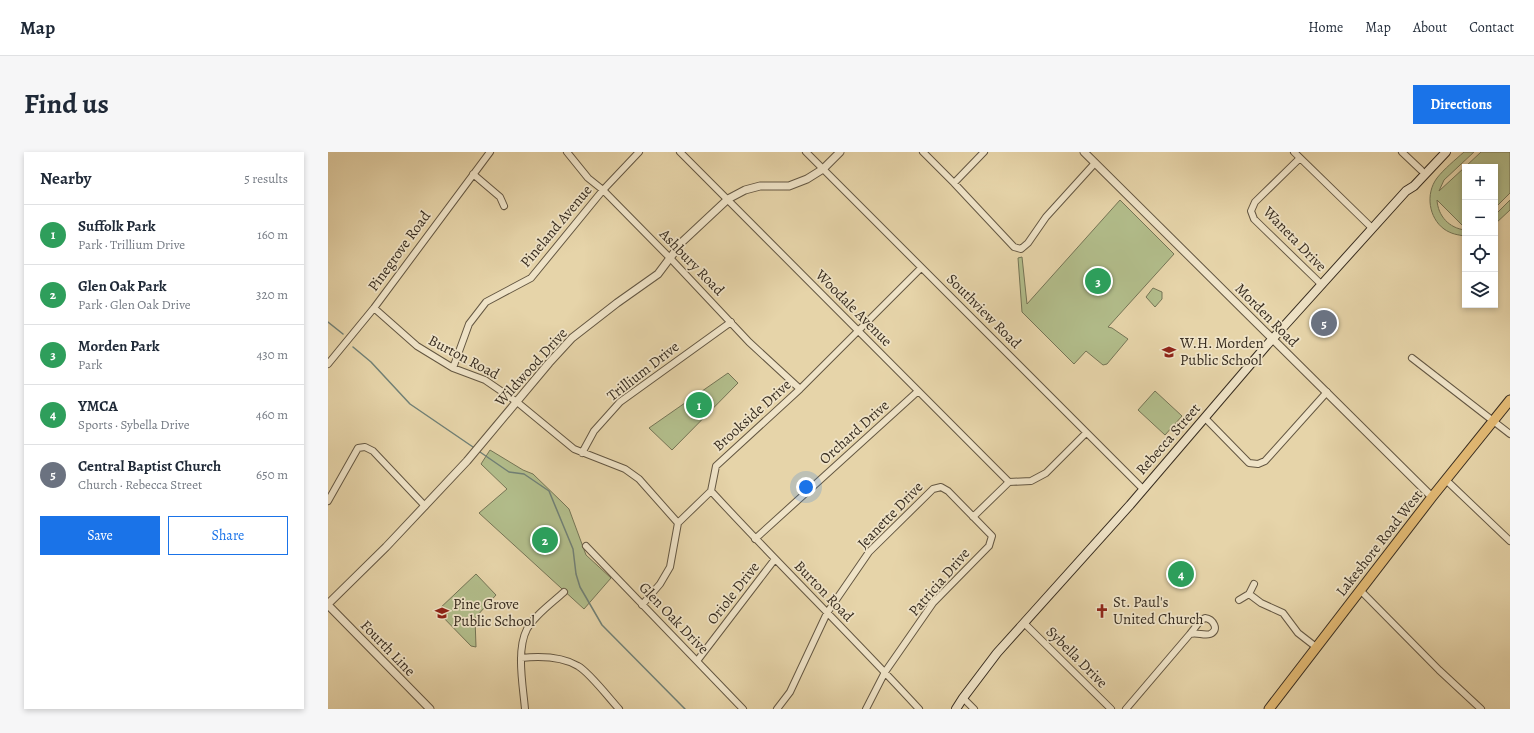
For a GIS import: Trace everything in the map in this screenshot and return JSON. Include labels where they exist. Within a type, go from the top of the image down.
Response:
[{"type":"main road","name":"Rebecca Street","points":[[956,709],[997,653],[1143,489],[1438,152]]},
{"type":"main road","name":"Rebecca Street","points":[[1406,190],[1414,186],[1446,152]]},
{"type":"main road","name":"Lakeshore Road West","points":[[1271,708],[1316,647],[1432,497],[1510,400]]},
{"type":"street","name":"Pinegrove Road","points":[[328,364],[374,308],[490,152]]},
{"type":"street","name":"Ashbury Road","points":[[567,152],[588,178],[604,190],[749,342],[800,389]]},
{"type":"street","name":"Pineland Avenue","points":[[454,368],[469,324],[486,302],[531,278],[604,190],[639,152]]},
{"type":"street","name":"Woodale Avenue","points":[[680,152],[917,392],[1009,482]]},
{"type":"street","name":"Southview Road","points":[[806,152],[1143,489]]},
{"type":"street","name":"Wildwood Drive","points":[[328,605],[386,547],[467,461],[549,363],[572,338],[616,303],[658,274],[682,242],[728,199],[745,190],[760,186],[789,186],[807,179],[823,169],[840,152]]},
{"type":"street","points":[[923,152],[1014,248],[1021,249],[1028,243],[1046,217],[1095,163]]},
{"type":"street","points":[[954,183],[984,152]]},
{"type":"street","name":"Morden Road","points":[[1084,152],[1432,497]]},
{"type":"street","points":[[1294,152],[1372,228]]},
{"type":"street","points":[[1402,152],[1421,170]]},
{"type":"street","name":"Waneta Drive","points":[[1300,158],[1255,202],[1251,211],[1254,220],[1322,285]]},
{"type":"street","points":[[473,174],[500,197],[504,206]]},
{"type":"street","name":"Brookside Drive","points":[[711,491],[716,466],[800,389],[921,268]]},
{"type":"street","name":"Burton Road","points":[[374,308],[417,346],[454,368],[485,380],[517,402],[574,449],[625,469],[639,479],[678,523]]},
{"type":"street","name":"Trillium Drive","points":[[582,453],[594,431],[620,402],[731,322]]},
{"type":"street","points":[[1412,358],[1510,434]]},
{"type":"street","name":"Orchard Drive","points":[[755,539],[917,392]]},
{"type":"street","points":[[1205,418],[1249,463],[1258,464],[1265,461],[1327,392]]},
{"type":"street","points":[[973,517],[1009,482],[1031,481],[1046,473],[1086,433]]},
{"type":"street","points":[[328,501],[358,448],[365,447],[372,451],[425,506]]},
{"type":"street","points":[[1446,480],[1510,540]]},
{"type":"street","name":"Jeanette Drive","points":[[777,709],[790,692],[827,613],[869,552],[933,488],[941,487],[948,491],[973,517]]},
{"type":"street","points":[[642,605],[660,584],[670,568],[678,523],[711,491]]},
{"type":"street","name":"Burton Road","points":[[711,491],[755,539],[885,672],[919,709]]},
{"type":"street","name":"Patricia Drive","points":[[866,709],[885,672],[933,603],[989,546],[992,536],[973,517]]},
{"type":"street","name":"Glen Oak Drive","points":[[586,546],[743,709]]},
{"type":"street","name":"Oriole Drive","points":[[697,661],[775,559]]},
{"type":"street","points":[[1239,600],[1249,594],[1254,584]]},
{"type":"street","points":[[1360,590],[1481,709]]},
{"type":"street","points":[[525,709],[521,658],[522,643],[527,628],[538,615],[564,592]]},
{"type":"street","points":[[1249,594],[1261,603],[1283,613],[1298,633],[1316,647]]},
{"type":"street","name":"Fourth Line","points":[[328,605],[430,709]]},
{"type":"street","name":"Sybella Drive","points":[[1024,623],[1111,709]]},
{"type":"street","points":[[1126,709],[1190,634]]},
{"type":"street","points":[[521,658],[538,656],[555,657],[579,666],[619,709]]},
{"type":"street","points":[[963,698],[974,709]]},
{"type":"green space","points":[[1464,152],[1474,152],[1444,180],[1439,191],[1462,170],[1462,225],[1437,200],[1442,216],[1449,224],[1462,230],[1462,236],[1444,229],[1435,219],[1430,205],[1433,184],[1446,168]]},
{"type":"green space","points":[[1481,152],[1510,152],[1510,193],[1498,205],[1498,164],[1468,164]]},
{"type":"green space","points":[[1120,200],[1174,254],[1108,327],[1112,328],[1128,339],[1107,364],[1103,365],[1086,351],[1074,364],[1022,312],[1018,258],[1022,257],[1027,304]]},
{"type":"green space","points":[[1510,200],[1510,210],[1498,221],[1498,212]]},
{"type":"green space","points":[[1153,288],[1162,292],[1162,299],[1155,307],[1146,297]]},
{"type":"green space","points":[[728,373],[738,383],[672,450],[649,428]]},
{"type":"green space","points":[[1155,391],[1182,416],[1165,435],[1138,410]]},
{"type":"green space","points":[[490,450],[523,470],[533,474],[569,509],[586,555],[611,578],[584,609],[479,513],[507,489],[481,464]]},
{"type":"green space","points":[[476,574],[496,595],[475,618],[476,647],[471,646],[437,611]]},
{"type":"waterway","points":[[328,322],[343,334]]},
{"type":"waterway","points":[[353,347],[371,362],[410,404],[473,447]]},
{"type":"waterway","points":[[480,452],[509,472],[524,474],[549,491],[573,549],[576,574],[580,587],[602,625],[685,709]]},
{"type":"place","name":"Morden Park","points":[[1098,281]]},
{"type":"place","name":"Central Baptist Church","points":[[1324,323]]},
{"type":"place","name":"W.H. Morden Public School","points":[[1169,352]]},
{"type":"place","name":"Suffolk Park","points":[[699,405]]},
{"type":"place","name":"Glen Oak Park","points":[[545,540]]},
{"type":"place","name":"YMCA","points":[[1181,574]]},
{"type":"place","name":"St. Paul's United Church","points":[[1102,611]]},
{"type":"place","name":"Pine Grove Public School","points":[[442,613]]}]
